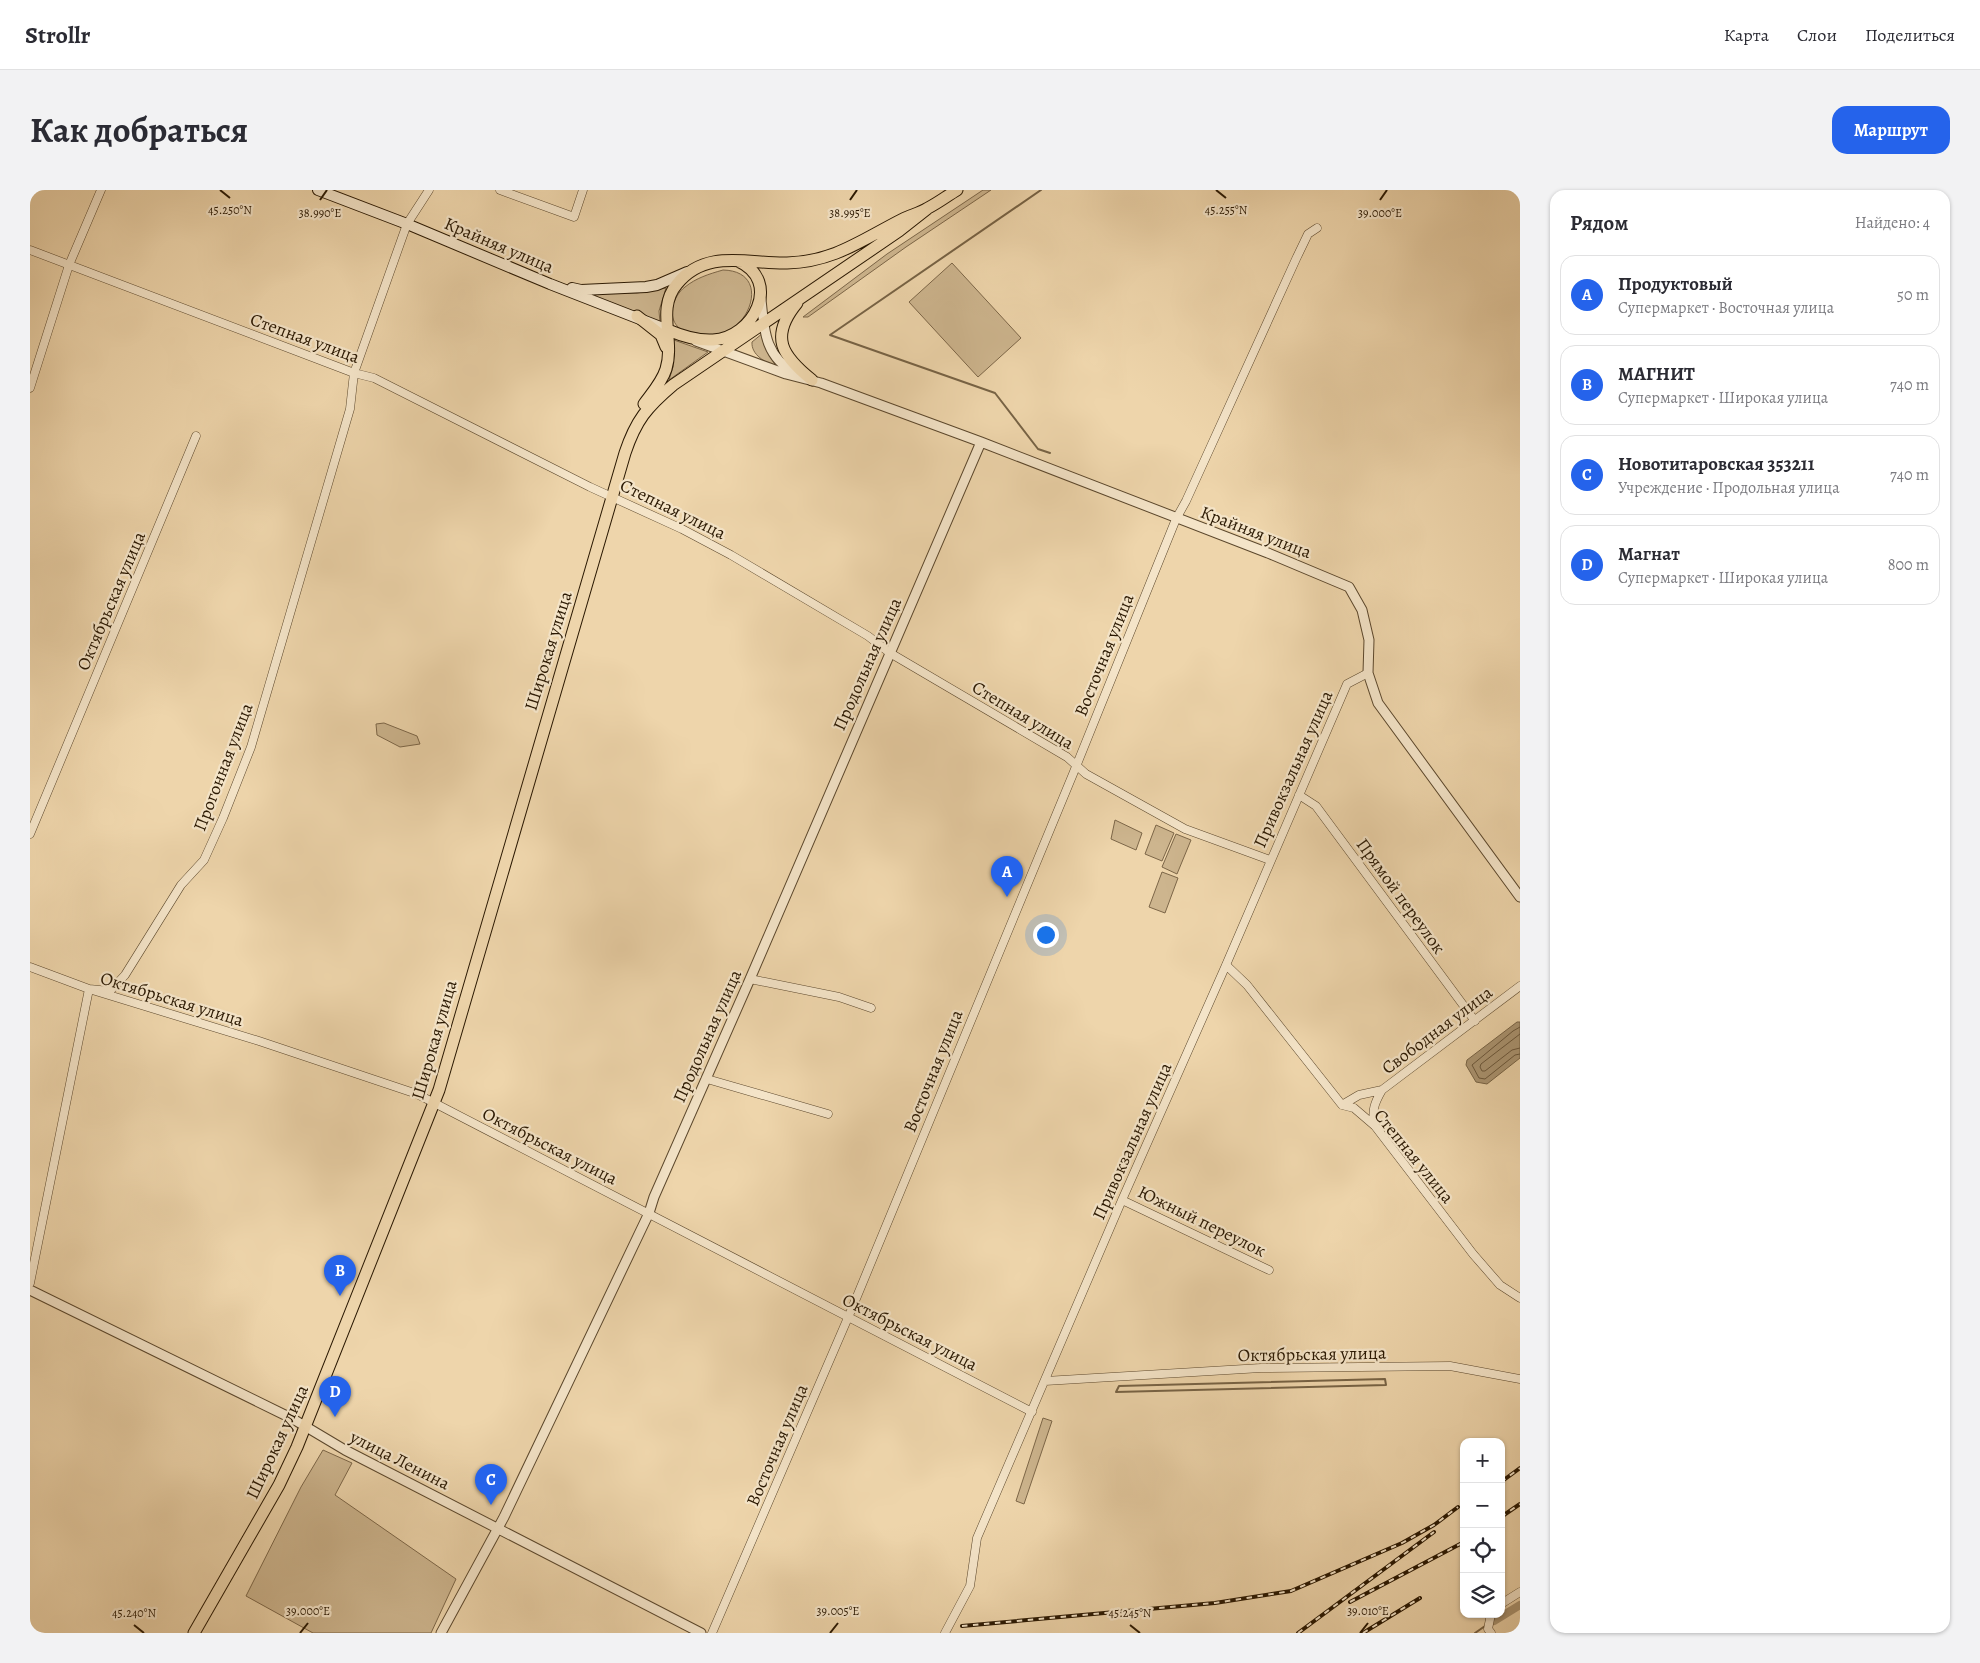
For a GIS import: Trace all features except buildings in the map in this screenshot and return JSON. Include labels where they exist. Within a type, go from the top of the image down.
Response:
[{"type":"main road","name":"Крайняя улица","points":[[318,190],[668,330]]},
{"type":"main road","points":[[634,428],[647,409],[663,393],[721,351],[957,190]]},
{"type":"main road","points":[[550,284],[581,290],[628,289],[656,285],[710,262],[734,259],[786,263],[830,257],[868,239],[904,218],[927,209]]},
{"type":"main road","points":[[734,259],[753,271],[760,287],[760,306],[737,341]]},
{"type":"main road","points":[[634,428],[638,413],[660,382],[667,368],[669,353],[666,311],[670,294],[690,271]]},
{"type":"main road","points":[[802,297],[791,311],[785,323],[782,342],[790,362],[812,380]]},
{"type":"main road","points":[[637,316],[661,335],[669,353]]},
{"type":"main road","points":[[668,330],[697,339],[714,340],[730,336],[748,322]]},
{"type":"main road","name":"Широкая улица","points":[[194,1633],[279,1485],[306,1427],[435,1104],[612,496],[634,428]]},
{"type":"street","points":[[30,388],[69,265],[101,190]]},
{"type":"street","name":"Прогонная улица","points":[[89,990],[110,991],[125,975],[181,885],[204,860],[223,818],[251,747],[350,409],[354,373],[407,224],[429,190]]},
{"type":"street","points":[[500,190],[574,217],[583,190]]},
{"type":"street","name":"Восточная улица","points":[[712,1633],[848,1316],[1176,518],[1186,501],[1308,234],[1317,228]]},
{"type":"street","name":"Степная улица","points":[[30,250],[354,373],[374,378],[682,529],[731,555],[868,636],[890,653],[1067,757],[1086,774],[1186,828],[1270,860]]},
{"type":"street","points":[[760,287],[764,322],[773,355],[790,370],[812,380]]},
{"type":"street","points":[[682,335],[786,374],[812,380]]},
{"type":"street","name":"Крайняя улица","points":[[812,380],[981,442],[1268,553],[1349,588],[1362,610],[1368,640],[1368,673],[1378,703],[1516,885],[1520,897]]},
{"type":"street","name":"Октябрьская улица","points":[[30,834],[196,436]]},
{"type":"street","name":"Продольная улица","points":[[441,1633],[498,1528],[649,1213],[654,1197],[981,442]]},
{"type":"street","name":"Привокзальная улица","points":[[945,1633],[970,1586],[978,1538],[1298,795],[1347,684],[1368,673]]},
{"type":"street","name":"Прямой переулок","points":[[1298,795],[1316,806],[1474,1021]]},
{"type":"street","name":"Степная улица","points":[[1226,965],[1246,984],[1342,1106],[1354,1108],[1375,1126],[1473,1254],[1500,1286],[1520,1298]]},
{"type":"street","name":"Октябрьская улица","points":[[30,967],[89,990],[268,1044],[417,1094],[1032,1412]]},
{"type":"street","points":[[750,979],[839,997],[871,1008]]},
{"type":"street","name":"Свободная улица","points":[[1342,1106],[1351,1102],[1359,1095],[1382,1090],[1520,986]]},
{"type":"street","points":[[30,1283],[89,990]]},
{"type":"street","points":[[706,1078],[828,1114]]},
{"type":"street","points":[[1375,1126],[1372,1116],[1375,1102],[1382,1090]]},
{"type":"street","name":"Южный переулок","points":[[1122,1200],[1269,1270]]},
{"type":"street","name":"улица Ленина","points":[[30,1290],[306,1427],[346,1450],[700,1633]]},
{"type":"street","name":"Октябрьская улица","points":[[1045,1381],[1262,1368],[1450,1366],[1520,1379]]},
{"type":"street","points":[[1505,1601],[1520,1592]]},
{"type":"street","points":[[1489,1631],[1491,1618]]},
{"type":"shaded area","points":[[983,190],[991,190],[906,247],[808,317],[803,317],[887,254]]},
{"type":"shaded area","points":[[952,263],[1021,338],[978,377],[909,302]]},
{"type":"shaded area","points":[[723,270],[738,273],[747,280],[751,290],[751,301],[739,323],[728,331],[715,336],[687,332],[680,329],[675,322],[672,312],[677,295],[694,281]]},
{"type":"shaded area","points":[[666,288],[659,311],[660,323],[578,292],[637,293]]},
{"type":"shaded area","points":[[763,333],[768,353],[776,366],[764,361],[752,347],[752,342]]},
{"type":"shaded area","points":[[671,339],[708,352],[669,380],[673,367]]},
{"type":"shaded area","points":[[384,723],[417,736],[420,744],[400,747],[377,735],[376,724]]},
{"type":"shaded area","points":[[1115,820],[1142,833],[1136,850],[1111,839]]},
{"type":"shaded area","points":[[1156,825],[1174,833],[1162,861],[1145,854]]},
{"type":"shaded area","points":[[1176,834],[1191,840],[1177,874],[1162,867]]},
{"type":"shaded area","points":[[1162,872],[1178,878],[1165,913],[1149,907]]},
{"type":"shaded area","points":[[1043,1418],[1052,1421],[1024,1504],[1016,1501]]},
{"type":"shaded area","points":[[323,1450],[352,1463],[335,1495],[456,1579],[431,1633],[313,1633],[246,1596],[301,1487]]},
{"type":"water","points":[[1517,1022],[1520,1022],[1520,1058],[1487,1084],[1476,1082],[1466,1065],[1467,1060]]},
{"type":"waterway","points":[[1041,190],[830,335],[995,393],[1038,449],[1050,453]]},
{"type":"waterway","points":[[1385,1379],[1386,1385],[1116,1392],[1119,1386],[1385,1379]]},
{"type":"waterway","points":[[1494,1621],[1520,1605]]},
{"type":"waterway","points":[[1475,1633],[1485,1626]]},
{"type":"railway","points":[[1505,1479],[1520,1468]]},
{"type":"railway","points":[[1505,1514],[1520,1504]]},
{"type":"railway","points":[[962,1626],[1215,1603],[1291,1591],[1402,1543],[1434,1525],[1458,1507]]},
{"type":"railway","points":[[1298,1633],[1434,1532]]},
{"type":"railway","points":[[1350,1602],[1460,1544]]},
{"type":"railway","points":[[1363,1633],[1420,1598]]},
{"type":"place","name":"Продуктовый","points":[[1007,897]]},
{"type":"place","name":"МАГНИТ","points":[[340,1296]]},
{"type":"place","name":"Магнат","points":[[335,1417]]},
{"type":"place","name":"Новотитаровская 353211","points":[[491,1505]]}]
